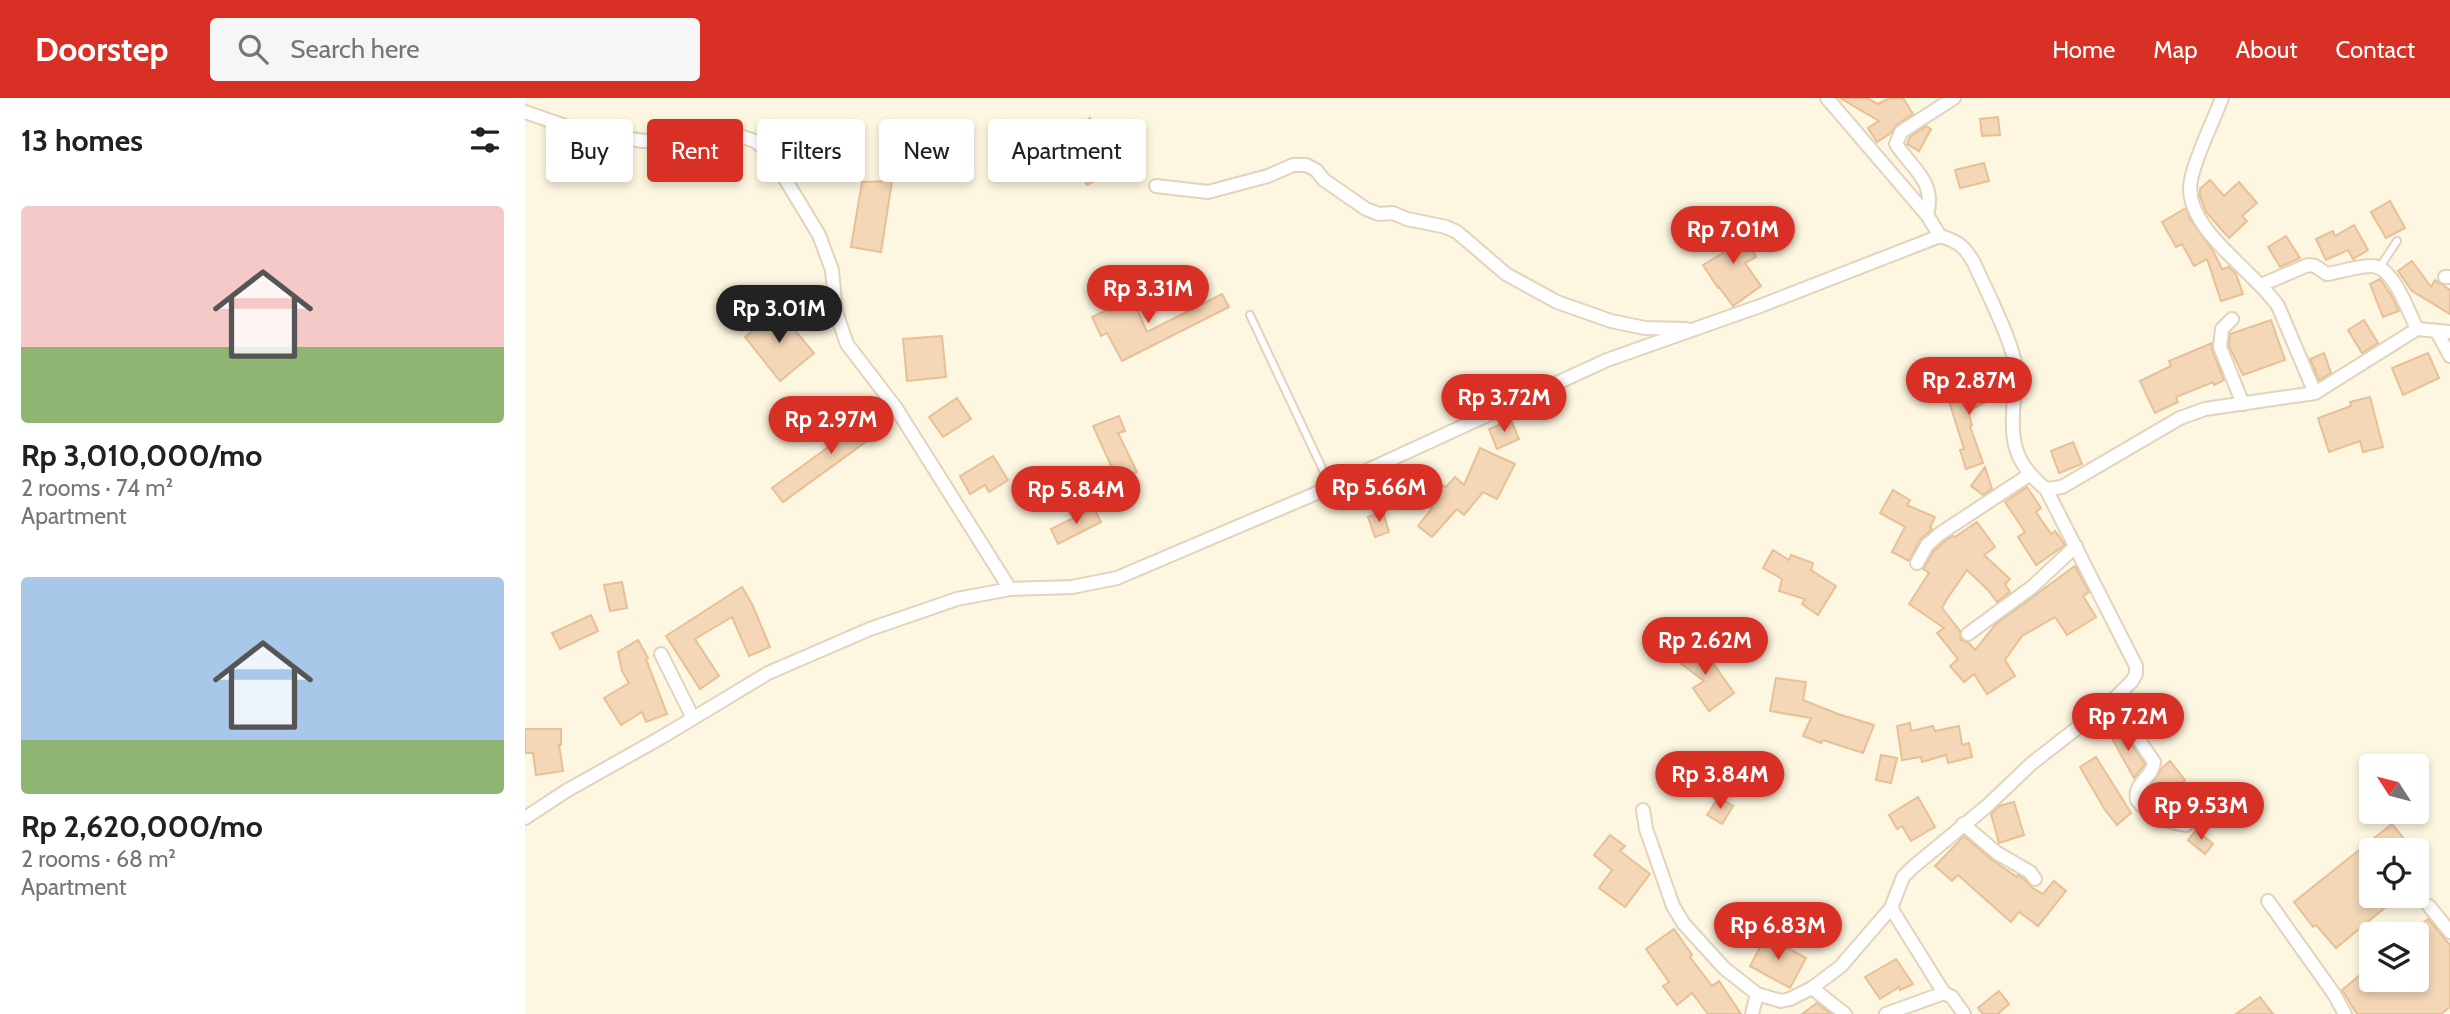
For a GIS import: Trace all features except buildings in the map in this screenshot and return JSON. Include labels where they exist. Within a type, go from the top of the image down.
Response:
[{"type":"street","points":[[1827,98],[1927,215],[1940,236]]},
{"type":"street","points":[[1927,215],[1930,201],[1928,187],[1896,144],[1901,132],[1954,98]]},
{"type":"street","points":[[2222,98],[2191,180],[2189,198],[2211,236],[2261,285],[2278,306],[2315,393]]},
{"type":"street","points":[[525,112],[577,130],[643,141],[737,135],[755,141],[770,154],[819,235],[832,270],[836,312],[847,344],[903,418],[1010,589]]},
{"type":"street","points":[[1156,186],[1208,192],[1268,176],[1293,165],[1306,164],[1366,209],[1379,214],[1393,213],[1457,232],[1506,274],[1557,302],[1611,321],[1645,328],[1693,329]]},
{"type":"street","points":[[525,818],[566,791],[768,673],[870,628],[957,599],[1010,589],[1072,587],[1117,578],[1331,487],[1607,360],[1760,306],[1940,236],[1956,241],[1967,249],[2011,350],[2016,370],[2012,434],[2019,456],[2029,475],[2046,489],[2076,546],[2136,666],[2133,681],[2112,701],[2031,764],[1987,806],[1903,877],[1891,908],[1841,966],[1812,988],[1790,999],[1781,1001],[1757,994],[1724,968],[1684,924],[1673,906],[1646,830],[1643,810]]},
{"type":"street","points":[[2261,285],[2308,265],[2327,274],[2371,265],[2380,267],[2392,278],[2417,329]]},
{"type":"street","points":[[2232,319],[2221,329],[2220,346],[2243,404]]},
{"type":"street","points":[[2046,489],[2062,487],[2180,418],[2205,409],[2315,393],[2417,329],[2444,332],[2450,356]]},
{"type":"street","points":[[1917,563],[1927,545],[1941,533],[2029,475]]},
{"type":"street","points":[[1968,634],[2032,587],[2076,546]]},
{"type":"street","points":[[661,654],[692,718]]},
{"type":"street","points":[[2112,701],[2154,762],[2154,770],[2137,788],[2137,800],[2145,810],[2158,817],[2186,825]]},
{"type":"street","points":[[1963,824],[1997,853],[2035,879]]},
{"type":"street","points":[[2268,901],[2334,994],[2345,1014]]},
{"type":"street","points":[[2429,906],[2450,932]]},
{"type":"street","points":[[1891,908],[1944,993],[1952,997],[1964,1014]]},
{"type":"street","points":[[1812,988],[1845,1014]]},
{"type":"street","points":[[1886,1014],[1944,993]]},
{"type":"street","points":[[1752,1014],[1757,994]]},
{"type":"lane","points":[[2380,267],[2397,241]]},
{"type":"lane","points":[[1250,315],[1331,487]]}]
